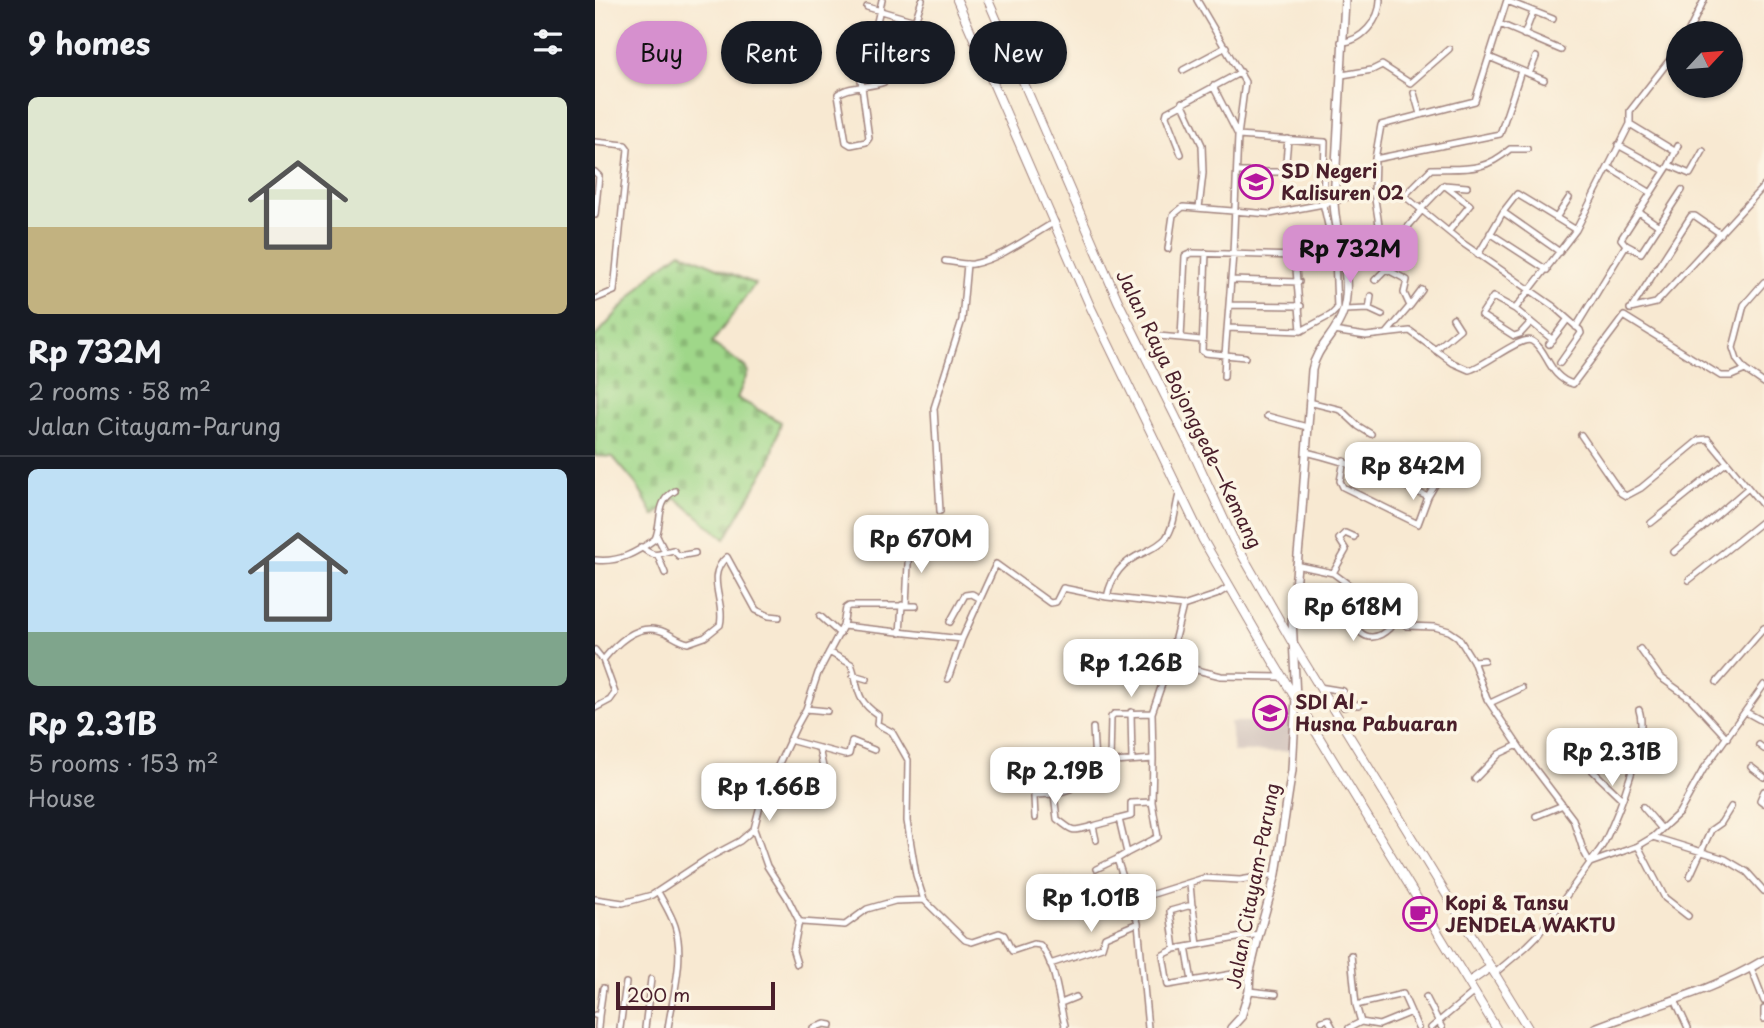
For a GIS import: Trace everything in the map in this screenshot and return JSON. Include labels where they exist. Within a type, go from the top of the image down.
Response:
[{"type":"highway","points":[[957,0],[1090,306],[1229,587],[1496,1028]]},
{"type":"highway","name":"Jalan Raya Bojonggede—Kemang","points":[[988,0],[1118,301],[1233,539],[1291,642],[1528,1028]]},
{"type":"highway","points":[[1469,982],[1493,970]]},
{"type":"main road","name":"Jalan Citayam-Parung","points":[[1231,1028],[1241,1017],[1249,991],[1250,971],[1276,874],[1292,770],[1296,698],[1292,624],[1309,402],[1315,358],[1344,310],[1345,272],[1335,223],[1334,202],[1345,0]]},
{"type":"main road","points":[[1595,1028],[1721,984],[1764,960]]},
{"type":"street","points":[[879,21],[882,0]]},
{"type":"street","points":[[867,7],[915,21],[922,0]]},
{"type":"street","points":[[1197,0],[1241,72],[1245,85],[1238,136],[1236,212],[1224,377]]},
{"type":"street","points":[[1341,42],[1354,41],[1363,34],[1376,17],[1380,0]]},
{"type":"street","points":[[1375,280],[1385,269],[1385,254],[1374,192],[1375,159],[1381,125],[1475,101],[1507,0],[1553,19]]},
{"type":"street","points":[[1694,21],[1704,0]]},
{"type":"street","points":[[1524,35],[1533,12]]},
{"type":"street","points":[[1500,24],[1561,50]]},
{"type":"street","points":[[1183,70],[1226,47]]},
{"type":"street","points":[[1342,75],[1370,71],[1384,65],[1410,83],[1449,49]]},
{"type":"street","points":[[1489,57],[1544,80]]},
{"type":"street","points":[[1529,74],[1536,57]]},
{"type":"street","points":[[1515,309],[1576,230],[1630,124],[1630,111],[1666,64]]},
{"type":"street","points":[[1375,159],[1500,134],[1521,71]]},
{"type":"street","points":[[1181,153],[1166,114],[1171,108],[1241,72]]},
{"type":"street","points":[[862,84],[862,87],[869,138],[866,142],[849,145],[846,142],[838,94],[840,91],[862,87],[875,84]]},
{"type":"street","points":[[1213,86],[1238,136]]},
{"type":"street","points":[[1414,93],[1420,114]]},
{"type":"street","points":[[1182,102],[1202,145],[1199,208]]},
{"type":"street","points":[[1630,124],[1677,149],[1621,239],[1626,245],[1640,253],[1682,190]]},
{"type":"street","points":[[1228,328],[1301,331],[1337,309],[1336,267],[1323,203],[1326,143],[1238,136]]},
{"type":"street","points":[[1237,172],[1285,172],[1288,139]]},
{"type":"street","points":[[595,142],[625,145],[628,151],[614,291],[595,299]]},
{"type":"street","points":[[1618,145],[1665,172]]},
{"type":"street","points":[[1403,197],[1431,169],[1473,169],[1499,159],[1510,149],[1527,149]]},
{"type":"street","points":[[1669,165],[1691,174],[1703,150]]},
{"type":"street","points":[[1608,167],[1651,193]]},
{"type":"street","points":[[595,172],[599,176],[595,215]]},
{"type":"street","points":[[1385,254],[1444,185]]},
{"type":"street","points":[[1444,185],[1467,187]]},
{"type":"street","points":[[1444,185],[1470,205],[1449,231]]},
{"type":"street","points":[[1630,309],[1656,303],[1764,186]]},
{"type":"street","points":[[1168,249],[1175,212],[1182,207],[1277,214],[1374,192],[1403,197],[1423,209],[1478,255],[1529,289],[1581,332],[1560,363]]},
{"type":"street","points":[[1478,255],[1503,212],[1518,194],[1576,230]]},
{"type":"street","points":[[1556,218],[1569,198]]},
{"type":"street","points":[[1503,212],[1560,252]]},
{"type":"street","points":[[1639,212],[1659,226]]},
{"type":"street","points":[[1333,331],[1366,336],[1410,331],[1453,363],[1471,370],[1519,342],[1529,340],[1535,343],[1552,369],[1563,380],[1573,384],[1630,309],[1691,216],[1721,234]]},
{"type":"street","points":[[945,261],[967,264],[996,255],[1055,222]]},
{"type":"street","points":[[1490,233],[1546,270]]},
{"type":"street","points":[[1576,327],[1626,245]]},
{"type":"street","points":[[1181,338],[1183,260],[1190,253],[1293,255],[1299,282],[1301,331]]},
{"type":"street","points":[[1206,253],[1201,340],[1203,353],[1245,357]]},
{"type":"street","points":[[940,511],[934,408],[962,320],[967,264]]},
{"type":"street","points":[[1385,269],[1407,280],[1404,293],[1410,306]]},
{"type":"street","points":[[1231,280],[1299,282]]},
{"type":"street","points":[[1764,282],[1744,305],[1733,348],[1745,370],[1764,383]]},
{"type":"street","points":[[1387,334],[1422,290]]},
{"type":"street","points":[[1369,309],[1371,296]]},
{"type":"street","points":[[1531,322],[1520,334],[1514,336],[1481,315],[1493,297],[1515,309],[1531,322],[1551,342],[1567,320]]},
{"type":"street","points":[[1229,305],[1301,306]]},
{"type":"street","points":[[1344,310],[1369,309],[1382,315]]},
{"type":"street","points":[[1624,316],[1721,376],[1727,377],[1745,370]]},
{"type":"street","points":[[1435,350],[1460,329],[1453,318]]},
{"type":"street","points":[[1158,336],[1201,340]]},
{"type":"street","points":[[1309,402],[1341,410],[1357,426],[1371,434]]},
{"type":"street","points":[[1267,416],[1307,427]]},
{"type":"street","points":[[1581,435],[1626,496],[1641,488],[1702,439],[1708,439],[1764,507]]},
{"type":"street","points":[[1306,452],[1344,461],[1428,497]]},
{"type":"street","points":[[1344,461],[1340,481],[1343,487],[1417,524],[1441,475],[1440,472],[1402,452],[1396,453],[1381,475]]},
{"type":"street","points":[[1651,523],[1727,462]]},
{"type":"street","points":[[1674,552],[1747,489]]},
{"type":"street","points":[[665,552],[657,537],[661,506],[667,496],[675,491]]},
{"type":"street","points":[[1107,597],[1110,584],[1128,561],[1165,539],[1170,531],[1180,491]]},
{"type":"street","points":[[1689,580],[1764,520]]},
{"type":"street","points":[[1333,573],[1346,550],[1339,539],[1345,533],[1354,537]]},
{"type":"street","points":[[595,560],[610,562],[641,548],[657,537]]},
{"type":"street","points":[[899,633],[909,544]]},
{"type":"street","points":[[641,548],[658,556],[664,573]]},
{"type":"street","points":[[658,556],[672,550],[679,556],[695,553]]},
{"type":"street","points":[[603,660],[621,642],[646,629],[658,629],[685,643],[692,643],[711,634],[721,623],[716,578],[719,564],[727,557],[756,610],[779,617]]},
{"type":"street","points":[[948,679],[979,598],[996,564],[1046,603],[1055,603],[1063,588],[1107,597],[1183,606],[1229,587]]},
{"type":"street","points":[[1296,565],[1333,573],[1364,596],[1372,609],[1390,613],[1410,627],[1427,625],[1449,631],[1462,641],[1490,703],[1577,827],[1583,850],[1590,863]]},
{"type":"street","points":[[950,622],[965,595],[972,594],[979,598]]},
{"type":"street","points":[[797,964],[793,951],[799,921],[767,866],[754,829],[761,802],[806,709],[818,673],[840,634],[847,606],[916,606]]},
{"type":"street","points":[[1096,869],[1158,837],[1152,802],[1152,713],[1169,663],[1183,606]]},
{"type":"street","points":[[1292,624],[1335,611],[1350,617],[1359,631],[1372,637],[1383,634],[1397,618]]},
{"type":"street","points":[[820,616],[840,634]]},
{"type":"street","points":[[843,626],[962,639]]},
{"type":"street","points":[[1717,682],[1764,628]]},
{"type":"street","points":[[1640,649],[1660,677],[1691,699],[1727,738]]},
{"type":"street","points":[[595,650],[603,660],[615,693],[595,708]]},
{"type":"street","points":[[829,652],[848,661],[860,695],[869,709],[878,715],[877,724],[892,732],[907,757],[907,821],[916,876],[924,901],[965,940],[972,942],[1001,933],[1005,935],[1012,951],[1033,944],[1040,945],[1050,964],[1061,1003],[1064,1028]]},
{"type":"street","points":[[1473,661],[1485,660]]},
{"type":"street","points":[[1169,663],[1221,676],[1283,677]]},
{"type":"street","points":[[853,675],[867,678]]},
{"type":"street","points":[[1590,863],[1638,846],[1653,837],[1679,813],[1703,770],[1764,685]]},
{"type":"street","points":[[1319,687],[1343,691],[1344,705],[1359,705]]},
{"type":"street","points":[[1490,703],[1522,688]]},
{"type":"street","points":[[806,709],[827,711]]},
{"type":"street","points":[[1493,970],[1538,935],[1604,842],[1622,799],[1641,733],[1639,710]]},
{"type":"street","points":[[1747,710],[1764,721]]},
{"type":"street","points":[[1110,762],[1111,717],[1114,714],[1131,712],[1152,713]]},
{"type":"street","points":[[1131,712],[1132,760]]},
{"type":"street","points":[[1093,728],[1095,763]]},
{"type":"street","points":[[789,740],[845,755],[849,754],[852,741],[874,750]]},
{"type":"street","points":[[1475,779],[1499,754],[1518,745]]},
{"type":"street","points":[[819,748],[827,786]]},
{"type":"street","points":[[1035,818],[1034,774],[1076,765],[1153,759]]},
{"type":"street","points":[[1751,767],[1764,777]]},
{"type":"street","points":[[1593,771],[1622,799]]},
{"type":"street","points":[[1034,795],[1070,789]]},
{"type":"street","points":[[1764,791],[1760,797],[1764,803]]},
{"type":"street","points":[[1054,793],[1056,819],[1073,831],[1131,816],[1131,803],[1152,802]]},
{"type":"street","points":[[1537,816],[1563,805]]},
{"type":"street","points":[[1643,807],[1661,828]]},
{"type":"street","points":[[1690,876],[1712,828],[1721,823],[1731,807]]},
{"type":"street","points":[[1119,819],[1127,853]]},
{"type":"street","points":[[1093,826],[1096,840]]},
{"type":"street","points":[[595,899],[623,903],[658,892],[708,858],[740,841],[754,829]]},
{"type":"street","points":[[1653,837],[1725,859],[1742,868],[1763,889]]},
{"type":"street","points":[[1638,846],[1665,898],[1689,916]]},
{"type":"street","points":[[1117,859],[1138,923],[1148,1028]]},
{"type":"street","points":[[1128,896],[1150,895],[1205,878],[1240,880],[1276,874]]},
{"type":"street","points":[[1190,884],[1198,945]]},
{"type":"street","points":[[658,892],[675,927],[679,950],[680,964],[675,979],[669,1028]]},
{"type":"street","points":[[799,921],[845,926],[867,909],[895,901],[924,901]]},
{"type":"street","points":[[1175,949],[1170,911],[1192,906]]},
{"type":"street","points":[[1050,964],[1100,948],[1105,937],[1138,923]]},
{"type":"street","points":[[1250,971],[1167,985],[1163,955],[1175,949],[1259,934]]},
{"type":"street","points":[[1187,947],[1192,981]]},
{"type":"street","points":[[1351,955],[1356,1005],[1361,1022]]},
{"type":"street","points":[[1751,968],[1764,1001]]},
{"type":"street","points":[[645,1028],[651,979]]},
{"type":"street","points":[[620,1028],[627,983]]},
{"type":"street","points":[[598,1028],[597,1016],[603,988]]},
{"type":"street","points":[[1249,991],[1276,994]]},
{"type":"street","points":[[1431,1028],[1440,1025],[1475,992]]},
{"type":"street","points":[[1356,1005],[1403,994],[1418,1028]]},
{"type":"street","points":[[1061,1003],[1076,997]]},
{"type":"street","points":[[1426,997],[1440,1025]]},
{"type":"street","points":[[1675,1000],[1688,1028]]},
{"type":"street","points":[[1764,1009],[1764,1019]]},
{"type":"street","points":[[1349,1028],[1361,1022],[1379,1025],[1411,1012]]},
{"type":"street","points":[[1322,1021],[1328,1019],[1333,1028]]},
{"type":"street","points":[[813,1028],[831,1025]]},
{"type":"shaded area","points":[[1291,721],[1292,751],[1233,752],[1230,722]]},
{"type":"green space","points":[[681,252],[755,284],[712,343],[748,372],[737,398],[781,422],[770,461],[725,539],[676,498],[654,516],[636,484],[613,457],[595,456],[595,337],[653,273]]},
{"type":"place","name":"SD Negeri Kalisuren 02","points":[[1256,182]]},
{"type":"place","name":"SDI Al - Husna Pabuaran","points":[[1270,713]]},
{"type":"place","name":"Kopi & Tansu JENDELA WAKTU","points":[[1420,914]]}]
